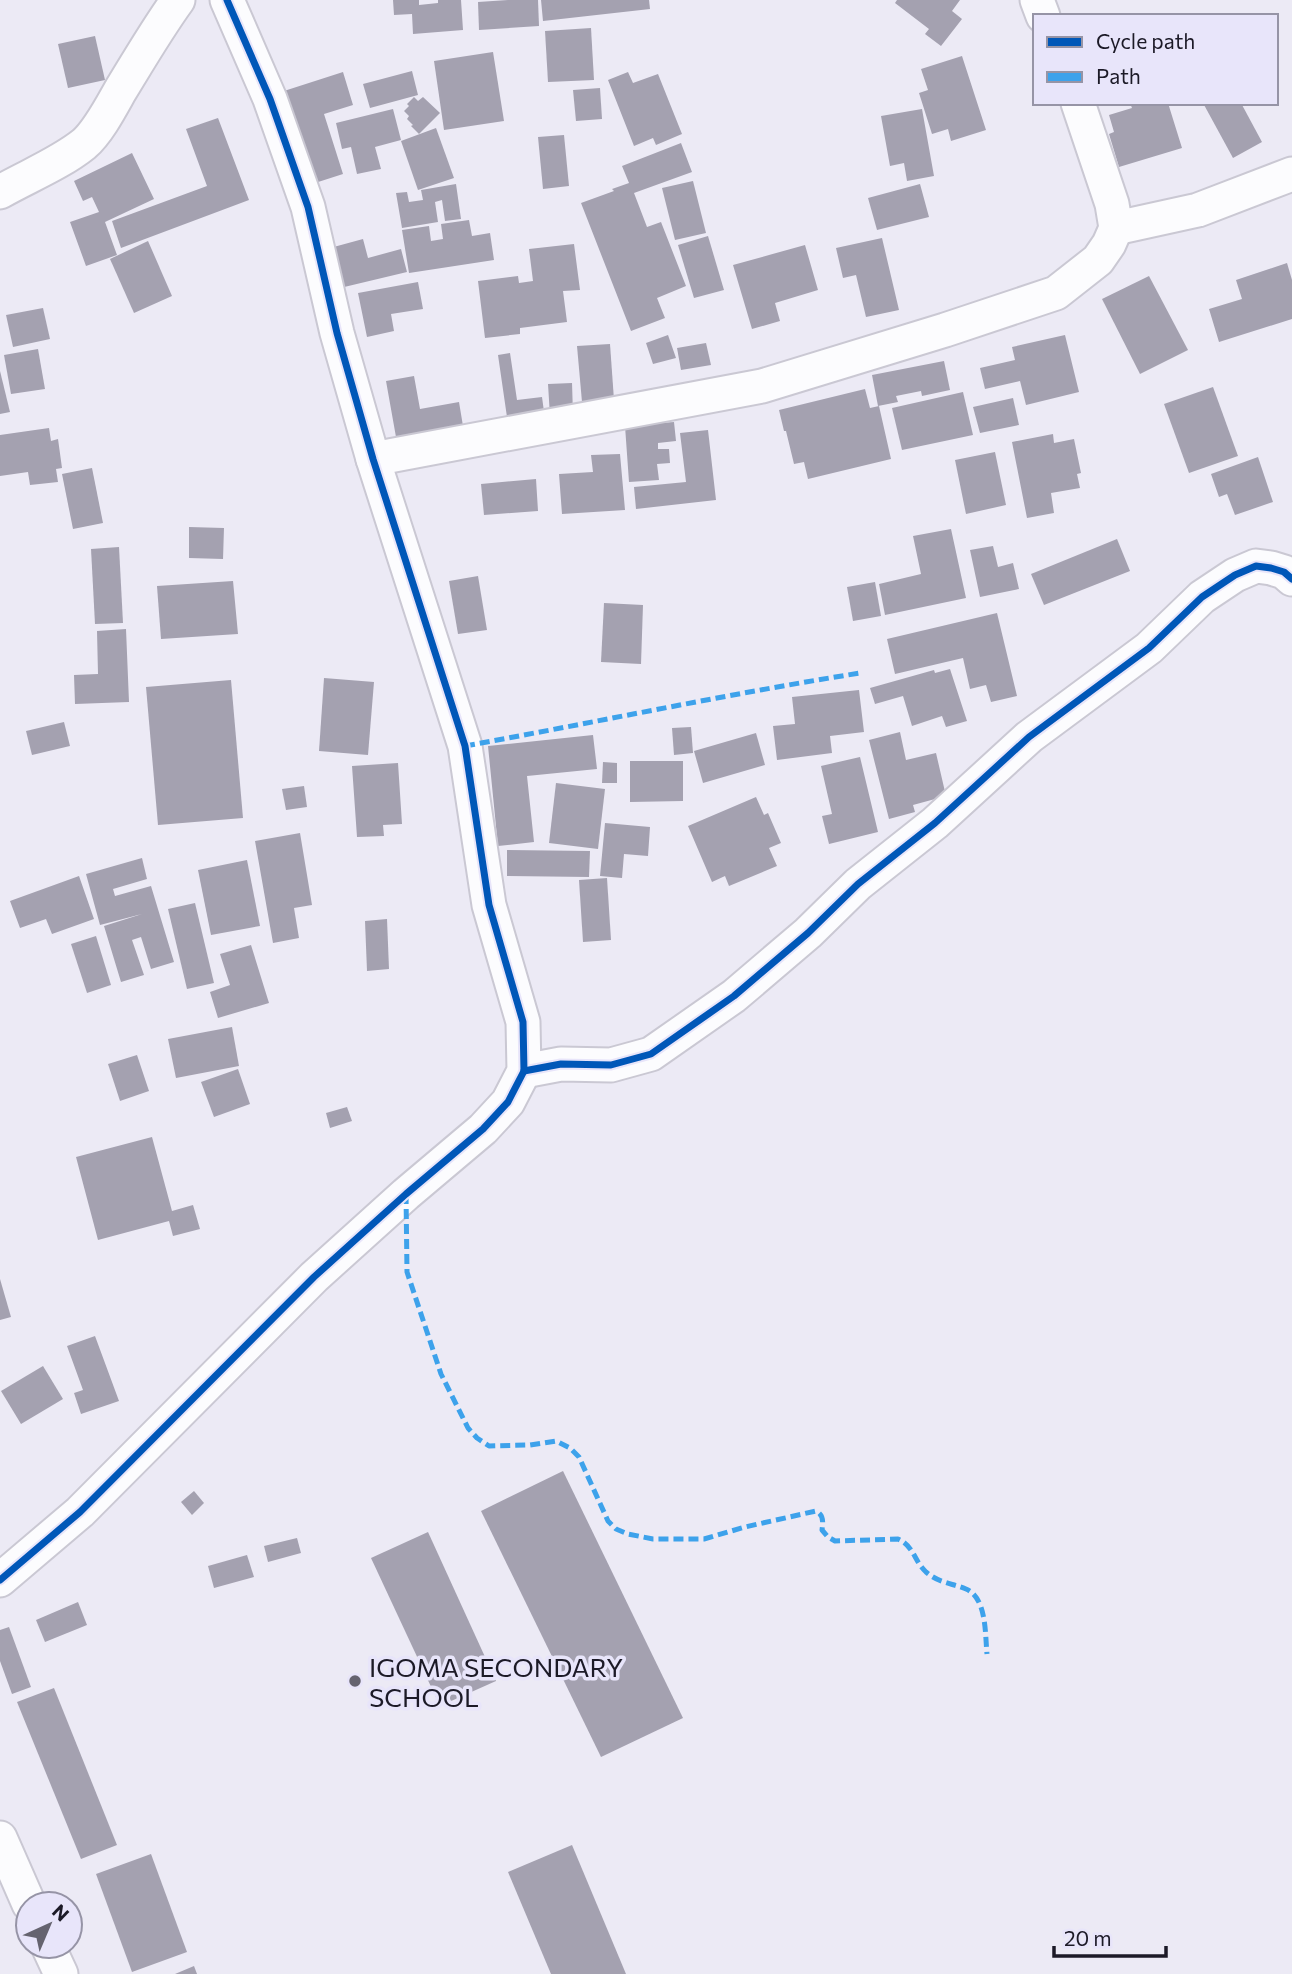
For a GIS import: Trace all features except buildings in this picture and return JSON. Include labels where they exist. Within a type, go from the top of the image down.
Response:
[{"type":"street","points":[[0,192],[61,160],[87,142],[156,30],[178,0]]},
{"type":"street","points":[[0,1580],[80,1512],[314,1277],[483,1129],[508,1102],[524,1071],[523,1022],[489,905],[465,746],[373,459],[337,333],[308,207],[270,99],[227,0]]},
{"type":"street","points":[[373,459],[762,386],[946,330],[1056,293],[1098,260],[1116,228],[1112,205],[1079,105]]},
{"type":"street","points":[[1116,228],[1198,210],[1292,174]]},
{"type":"street","points":[[524,1071],[561,1063],[611,1065],[651,1054],[734,996],[807,933],[858,884],[935,823],[1029,737],[1149,648],[1202,597],[1269,556],[1292,555]]},
{"type":"street","points":[[1256,566],[1284,572],[1292,579]]},
{"type":"street","points":[[0,1838],[23,1890]]},
{"type":"marked path","points":[[465,746],[860,673]]},
{"type":"marked path","points":[[406,1194],[407,1272],[441,1374],[468,1428],[477,1438],[489,1446],[556,1441],[570,1448],[579,1457],[608,1521],[616,1529],[628,1534],[653,1539],[704,1539],[816,1511],[822,1517],[822,1530],[835,1541],[898,1539],[931,1576],[966,1589],[978,1600],[984,1617],[987,1654]]},
{"type":"cycle path","points":[[0,1580],[80,1512],[314,1277],[483,1129],[508,1102],[524,1071],[523,1022],[489,905],[465,746],[373,459],[337,333],[308,207],[270,99],[227,0]]},
{"type":"cycle path","points":[[524,1071],[561,1064],[611,1065],[651,1054],[734,996],[808,933],[858,884],[935,823],[1029,737],[1149,648],[1202,597],[1235,575],[1256,566],[1284,572],[1292,579]]},
{"type":"place","name":"IGOMA SECONDARY SCHOOL","points":[[355,1681]]}]
